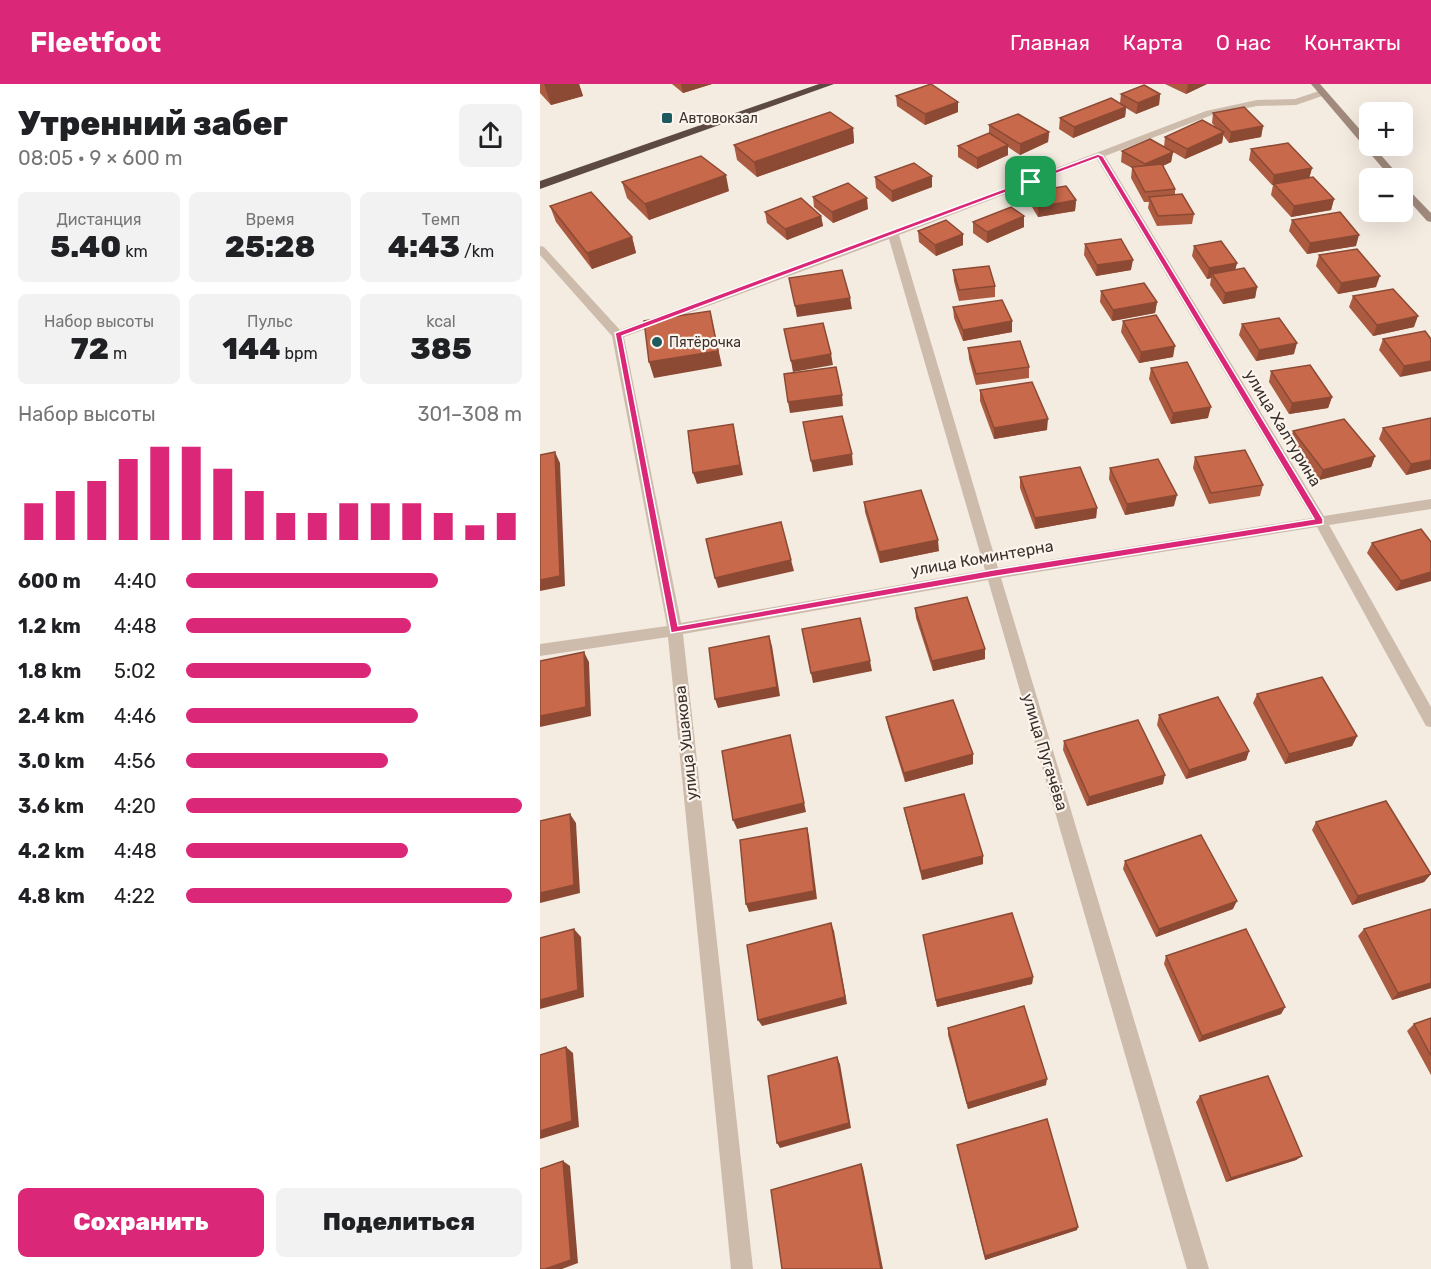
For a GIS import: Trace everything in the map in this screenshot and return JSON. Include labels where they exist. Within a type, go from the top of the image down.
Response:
[{"type":"highway","points":[[540,185],[829,84]]},
{"type":"main road","points":[[1318,88],[1387,168]]},
{"type":"main road","points":[[1413,199],[1431,219]]},
{"type":"street","points":[[540,249],[618,335],[893,234],[1209,113],[1257,103],[1296,102],[1318,88]]},
{"type":"street","name":"улица Халтурина","points":[[1100,156],[1320,521],[1431,721]]},
{"type":"street","name":"улица Пугачёва","points":[[893,234],[1198,1269]]},
{"type":"street","name":"улица Ушакова","points":[[618,335],[675,630],[742,1269]]},
{"type":"street","name":"улица Коминтерна","points":[[540,650],[675,630],[992,574],[1431,504]]},
{"type":"building","points":[[931,84],[958,102],[925,114],[896,96]]},
{"type":"building","points":[[1144,85],[1160,94],[1138,103],[1121,94]]},
{"type":"building","points":[[1111,98],[1126,107],[1074,127],[1060,118]]},
{"type":"building","points":[[1244,107],[1263,126],[1231,132],[1213,113]]},
{"type":"building","points":[[830,112],[853,128],[754,162],[734,145]]},
{"type":"building","points":[[1018,114],[1049,132],[1020,144],[989,125]]},
{"type":"building","points":[[1202,120],[1224,132],[1187,149],[1165,137]]},
{"type":"building","points":[[989,133],[1008,145],[977,158],[958,146]]},
{"type":"building","points":[[1150,139],[1173,152],[1145,164],[1122,151]]},
{"type":"building","points":[[1288,143],[1312,168],[1274,175],[1251,149]]},
{"type":"building","points":[[701,156],[726,175],[645,204],[622,182]]},
{"type":"building","points":[[914,163],[932,176],[892,191],[875,177]]},
{"type":"building","points":[[1162,164],[1175,189],[1145,192],[1132,167]]},
{"type":"building","points":[[1313,177],[1334,199],[1294,206],[1274,184]]},
{"type":"building","points":[[848,183],[867,198],[832,212],[813,197]]},
{"type":"building","points":[[1066,186],[1076,200],[1038,207],[1029,192]]},
{"type":"building","points":[[591,192],[632,237],[587,253],[550,206]]},
{"type":"building","points":[[1182,194],[1194,214],[1158,216],[1149,197]]},
{"type":"building","points":[[801,198],[821,216],[785,229],[765,212]]},
{"type":"building","points":[[1011,207],[1024,216],[987,232],[973,222]]},
{"type":"building","points":[[1340,212],[1359,235],[1310,243],[1292,220]]},
{"type":"building","points":[[946,220],[963,234],[935,245],[918,231]]},
{"type":"building","points":[[1121,239],[1133,260],[1097,265],[1085,244]]},
{"type":"building","points":[[1221,241],[1237,263],[1209,268],[1194,246]]},
{"type":"building","points":[[1357,249],[1380,276],[1341,283],[1319,255]]},
{"type":"building","points":[[989,266],[995,286],[959,290],[953,270]]},
{"type":"building","points":[[1244,268],[1257,287],[1225,293],[1212,274]]},
{"type":"building","points":[[842,270],[850,298],[795,306],[789,278]]},
{"type":"building","points":[[1144,283],[1157,302],[1113,310],[1101,291]]},
{"type":"building","points":[[1393,289],[1418,316],[1377,325],[1353,296]]},
{"type":"building","points":[[1002,300],[1012,321],[963,330],[953,307]]},
{"type":"building","points":[[710,311],[718,351],[649,362],[644,321]]},
{"type":"building","points":[[1156,315],[1175,346],[1141,352],[1123,321]]},
{"type":"building","points":[[1279,318],[1297,343],[1259,350],[1242,324]]},
{"type":"building","points":[[823,323],[831,354],[791,361],[784,329]]},
{"type":"building","points":[[1425,331],[1431,339],[1431,361],[1404,366],[1383,339]]},
{"type":"building","points":[[1020,341],[1029,367],[976,374],[968,348]]},
{"type":"building","points":[[1187,362],[1211,407],[1173,413],[1151,368]]},
{"type":"building","points":[[1310,365],[1332,397],[1292,403],[1271,371]]},
{"type":"building","points":[[836,367],[842,395],[788,402],[784,374]]},
{"type":"building","points":[[1032,382],[1048,419],[994,428],[980,390]]},
{"type":"building","points":[[842,416],[852,454],[811,461],[803,422]]},
{"type":"building","points":[[1431,418],[1431,460],[1411,464],[1383,428]]},
{"type":"building","points":[[1344,419],[1375,456],[1323,470],[1293,431]]},
{"type":"building","points":[[733,424],[740,465],[693,473],[688,431]]},
{"type":"building","points":[[1245,450],[1263,485],[1211,493],[1195,457]]},
{"type":"building","points":[[555,452],[560,576],[540,580],[540,455]]},
{"type":"building","points":[[1158,459],[1177,495],[1127,504],[1110,468]]},
{"type":"building","points":[[1080,467],[1097,508],[1035,518],[1020,477]]},
{"type":"building","points":[[921,490],[938,540],[879,552],[864,502]]},
{"type":"building","points":[[781,522],[791,560],[715,578],[706,539]]},
{"type":"building","points":[[1421,529],[1431,542],[1431,572],[1401,581],[1372,543]]},
{"type":"building","points":[[967,597],[985,649],[932,661],[915,608]]},
{"type":"building","points":[[860,618],[870,661],[811,673],[802,629]]},
{"type":"building","points":[[769,636],[777,687],[715,699],[709,648]]},
{"type":"building","points":[[584,652],[586,707],[540,716],[540,661]]},
{"type":"building","points":[[1322,677],[1357,736],[1289,754],[1257,694]]},
{"type":"building","points":[[1218,697],[1249,751],[1189,770],[1159,715]]},
{"type":"building","points":[[953,700],[973,754],[904,773],[886,717]]},
{"type":"building","points":[[1138,720],[1165,775],[1089,797],[1064,741]]},
{"type":"building","points":[[790,735],[804,803],[733,820],[722,751]]},
{"type":"building","points":[[964,794],[983,856],[921,871],[904,808]]},
{"type":"building","points":[[1386,801],[1431,874],[1358,896],[1316,822]]},
{"type":"building","points":[[570,814],[574,885],[540,893],[540,821]]},
{"type":"building","points":[[807,828],[814,891],[746,904],[740,840]]},
{"type":"building","points":[[1201,835],[1237,901],[1159,929],[1125,861]]},
{"type":"building","points":[[1431,909],[1431,983],[1398,993],[1364,929]]},
{"type":"building","points":[[1012,913],[1033,977],[936,1000],[923,935]]},
{"type":"building","points":[[831,923],[845,997],[758,1020],[747,945]]},
{"type":"building","points":[[574,929],[578,990],[540,1000],[540,938]]},
{"type":"building","points":[[1246,929],[1285,1007],[1202,1036],[1166,956]]},
{"type":"building","points":[[1024,1006],[1047,1079],[967,1103],[948,1028]]},
{"type":"building","points":[[1431,1018],[1431,1056],[1414,1024]]},
{"type":"building","points":[[566,1047],[572,1121],[540,1131],[540,1055]]},
{"type":"building","points":[[837,1057],[849,1123],[777,1143],[768,1076]]},
{"type":"building","points":[[1268,1076],[1302,1156],[1231,1178],[1200,1096]]},
{"type":"building","points":[[1047,1119],[1078,1227],[985,1256],[957,1145]]},
{"type":"building","points":[[563,1161],[571,1260],[540,1269],[540,1169]]},
{"type":"building","points":[[861,1164],[881,1269],[782,1269],[771,1190]]},
{"type":"place","name":"Автовокзал","points":[[667,118]]},
{"type":"place","name":"Пятёрочка","points":[[657,342]]},
{"type":"route","points":[[1100,156],[1320,521],[992,574],[675,630],[618,335],[1031,182],[1100,156]]}]
